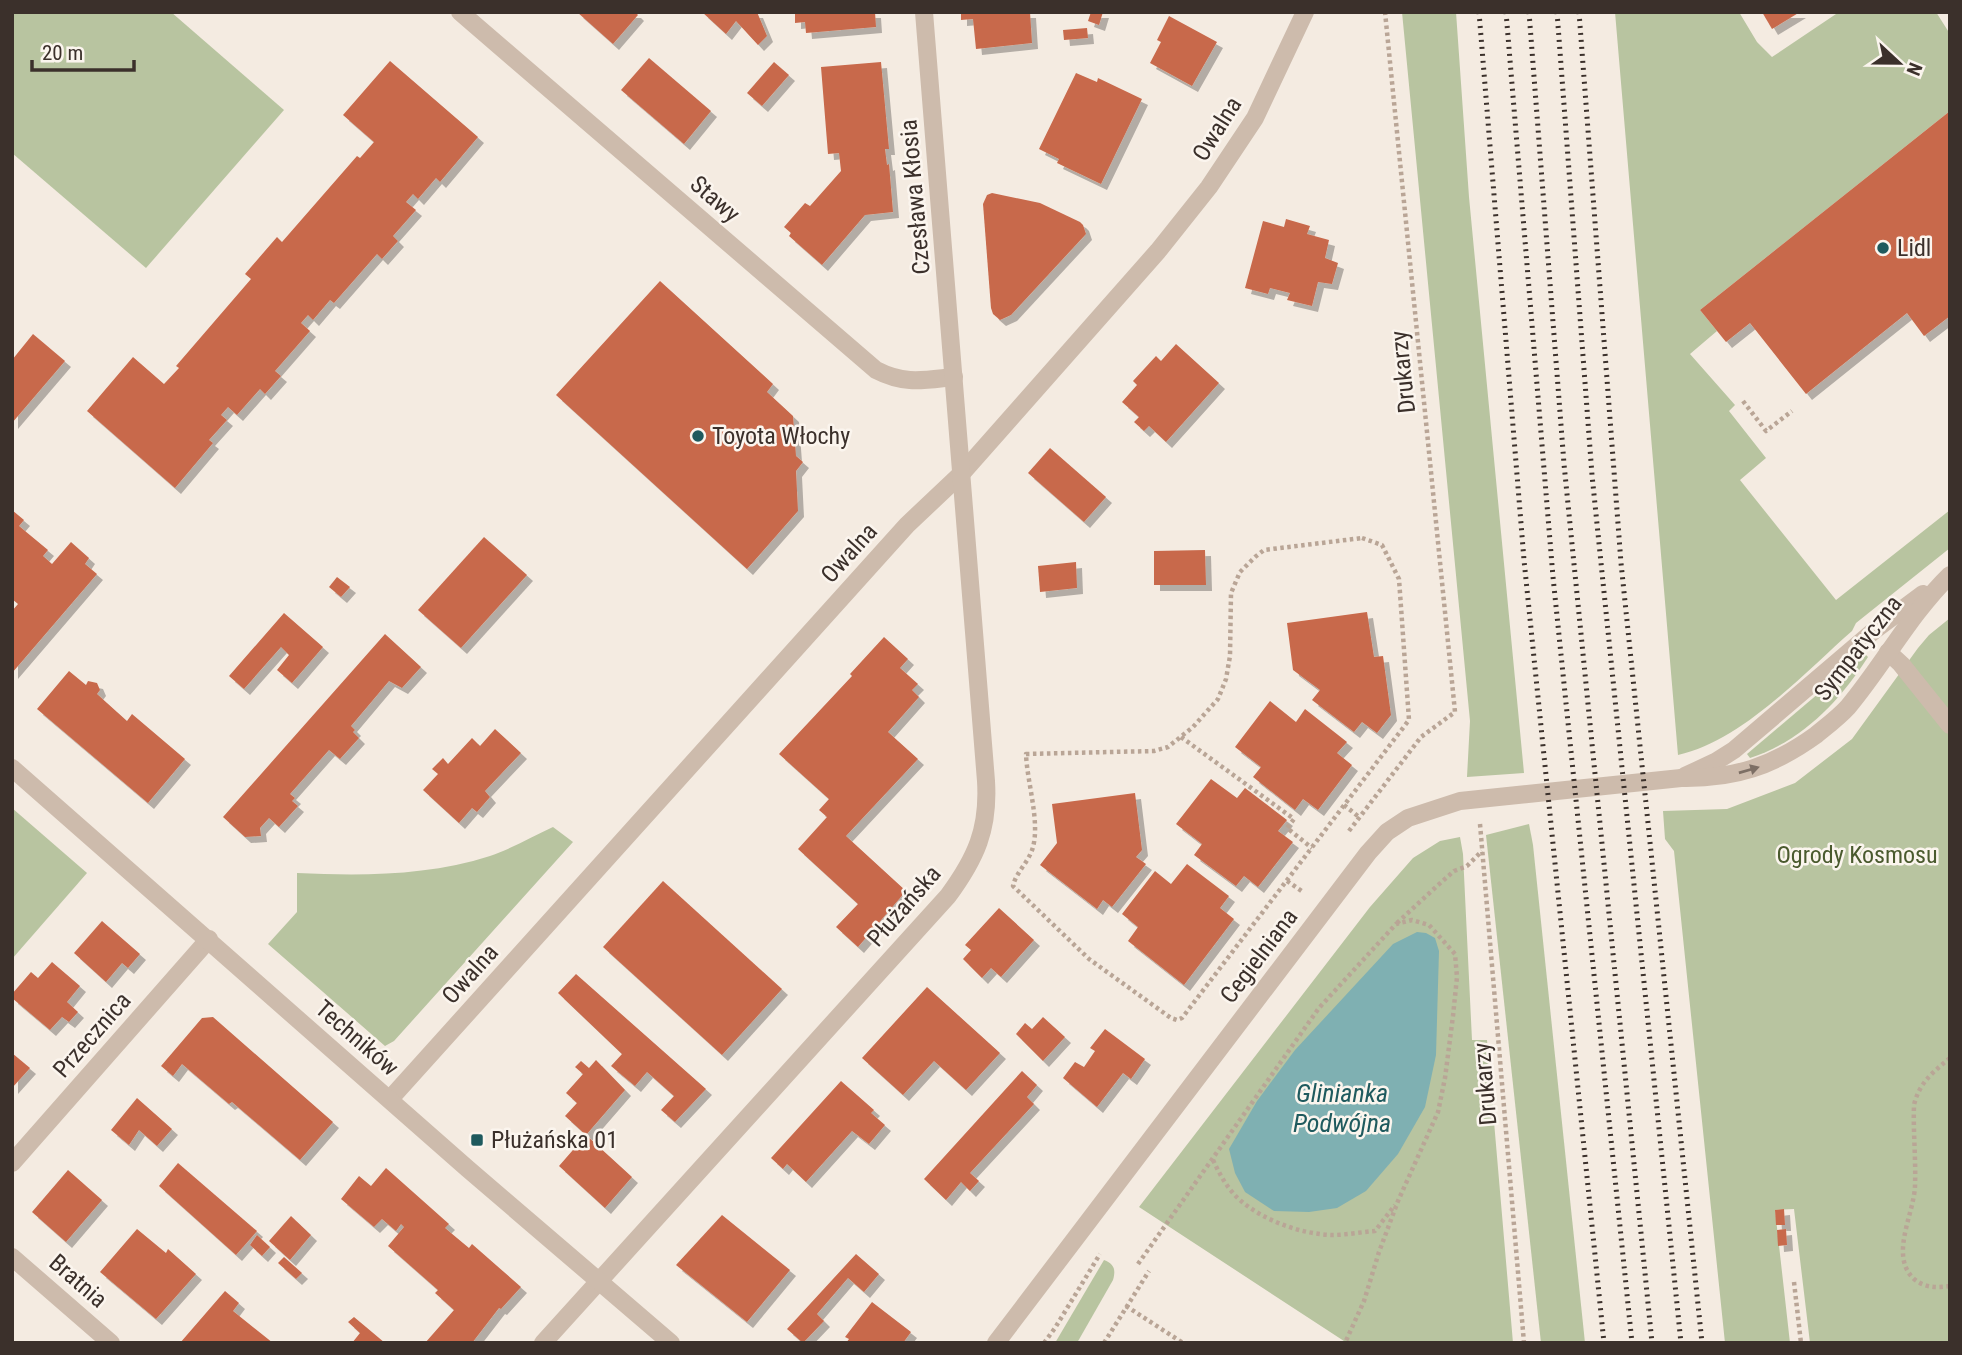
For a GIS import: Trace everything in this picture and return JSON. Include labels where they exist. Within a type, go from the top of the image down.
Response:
[{"type":"street","name":"Stawy","points":[[460,12],[876,370],[892,379],[909,382],[954,377]]},
{"type":"street","name":"Czesława Kłosia","points":[[924,12],[954,377]]},
{"type":"street","name":"Owalna","points":[[390,1099],[907,525],[962,473],[1158,251],[1209,187],[1255,118],[1305,12]]},
{"type":"street","name":"Płużańska","points":[[543,1343],[948,895],[964,874],[977,849],[987,799],[954,377]]},
{"type":"street","name":"Sympatyczna","points":[[1676,778],[1709,779],[1734,774],[1781,758],[1824,728],[1847,708],[1919,610],[1950,575]]},
{"type":"street","name":"Sympatyczna","points":[[1676,778],[1715,762],[1734,750],[1876,629],[1950,575]]},
{"type":"street","points":[[1888,652],[1901,664],[1950,725]]},
{"type":"street","name":"Techników","points":[[12,768],[671,1343]]},
{"type":"street","name":"Cegielniana","points":[[996,1343],[1368,853],[1387,832],[1408,818],[1460,801],[1676,778]]},
{"type":"street","name":"Przecznica","points":[[12,1163],[209,939]]},
{"type":"street","name":"Bratnia","points":[[12,1257],[111,1343]]},
{"type":"path","name":"Drukarzy","points":[[1385,12],[1455,712],[1421,737]]},
{"type":"path","points":[[1743,401],[1766,431],[1791,411]]},
{"type":"path","points":[[1363,538],[1382,545],[1399,579],[1409,720],[1182,1018],[1177,1020],[1089,959],[1013,886],[1014,879],[1031,854],[1034,843],[1026,754],[1154,751],[1168,747],[1181,737],[1218,699],[1226,679],[1230,656],[1231,593],[1240,572],[1255,556],[1264,550],[1363,538]]},
{"type":"path","points":[[1181,737],[1294,819],[1287,828],[1312,848]]},
{"type":"path","points":[[1344,805],[1359,817]]},
{"type":"path","points":[[1468,824],[1490,822]]},
{"type":"path","name":"Drukarzy","points":[[1480,823],[1524,1343]]},
{"type":"path","points":[[1138,1264],[1319,1007],[1396,924],[1454,871],[1466,866],[1482,851]]},
{"type":"path","points":[[1287,881],[1303,892]]},
{"type":"path","points":[[1345,1343],[1364,1301],[1398,1201],[1438,1112],[1445,1078],[1457,977],[1455,954],[1429,925],[1412,920],[1396,924]]},
{"type":"path","points":[[1950,1058],[1929,1075],[1916,1094],[1914,1203],[1903,1253],[1904,1263],[1917,1281],[1927,1286],[1950,1286]]},
{"type":"path","points":[[1213,1160],[1223,1180],[1241,1200],[1268,1217],[1312,1233],[1334,1235],[1375,1231],[1398,1201]]},
{"type":"path","points":[[1044,1343],[1106,1243]]},
{"type":"path","points":[[1104,1343],[1149,1271]]},
{"type":"path","points":[[1794,1282],[1801,1343]]},
{"type":"path","points":[[1126,1306],[1183,1343]]},
{"type":"green space","points":[[12,12],[171,12],[284,110],[146,268],[12,153]]},
{"type":"green space","points":[[1402,12],[1456,12],[1469,197],[1524,773],[1467,777],[1470,721]]},
{"type":"green space","points":[[1615,12],[1739,12],[1757,42],[1772,57],[1839,12],[1936,12],[1950,34],[1950,111],[1700,310],[1717,331],[1690,354],[1735,405],[1729,411],[1766,458],[1740,480],[1836,600],[1950,510],[1950,548],[1856,623],[1852,631],[1771,704],[1725,736],[1678,755]]},
{"type":"green space","name":"Ogrody Kosmosu","points":[[1950,618],[1950,1343],[1810,1343],[1794,1209],[1775,1210],[1790,1343],[1725,1343],[1674,851],[1665,839],[1663,811],[1727,809],[1795,783],[1852,739],[1918,648]]},
{"type":"green space","points":[[1865,654],[1868,657],[1857,674],[1818,718],[1769,751],[1750,758],[1747,754]]},
{"type":"green space","points":[[12,808],[87,873],[12,959]]},
{"type":"green space","points":[[1529,824],[1585,1343],[1541,1343],[1486,835]]},
{"type":"green space","points":[[553,827],[573,842],[394,1041],[385,1046],[268,944],[297,912],[297,873],[370,874],[443,868],[498,853]]},
{"type":"green space","points":[[1460,837],[1472,1040],[1487,1040],[1513,1343],[1347,1343],[1139,1207],[1370,907],[1413,858],[1440,841]]},
{"type":"green space","points":[[1104,1260],[1113,1267],[1113,1280],[1077,1343],[1055,1343]]},
{"type":"water","name":"Glinianka Podwójna","points":[[1417,932],[1435,938],[1439,951],[1436,1055],[1425,1107],[1398,1154],[1366,1191],[1337,1208],[1309,1212],[1274,1211],[1245,1192],[1235,1173],[1229,1149],[1257,1101],[1295,1050],[1393,944]]},
{"type":"building","points":[[577,12],[635,12],[638,15],[613,44]]},
{"type":"building","points":[[702,12],[757,12],[767,36],[758,45],[736,21],[726,34]]},
{"type":"building","points":[[795,12],[875,12],[876,27],[806,33],[805,22],[795,23]]},
{"type":"building","points":[[961,12],[1030,12],[1032,43],[976,49],[973,19],[961,20]]},
{"type":"building","points":[[1091,12],[1103,12],[1099,25],[1088,21]]},
{"type":"building","points":[[1762,12],[1800,12],[1772,29]]},
{"type":"building","points":[[1169,16],[1217,42],[1192,86],[1150,63],[1161,42],[1157,40]]},
{"type":"building","points":[[1087,28],[1088,38],[1064,40],[1063,30]]},
{"type":"building","points":[[649,58],[711,111],[684,144],[621,90]]},
{"type":"building","points":[[390,61],[478,137],[440,182],[436,178],[418,199],[413,194],[406,202],[416,210],[393,236],[398,241],[382,259],[377,254],[334,303],[330,300],[313,320],[308,315],[301,323],[310,331],[275,371],[281,376],[265,394],[260,389],[237,415],[228,407],[221,415],[227,420],[209,440],[213,443],[175,488],[87,411],[133,357],[164,384],[179,368],[176,366],[251,279],[245,274],[277,237],[282,242],[357,156],[360,158],[374,142],[343,115]]},
{"type":"building","points":[[774,62],[789,75],[762,106],[747,93]]},
{"type":"building","points":[[881,62],[889,149],[885,149],[893,212],[865,215],[822,265],[789,236],[791,233],[784,227],[805,203],[810,206],[841,171],[839,153],[828,154],[821,67]]},
{"type":"building","points":[[1076,73],[1097,82],[1098,78],[1142,99],[1101,184],[1057,163],[1059,159],[1039,149]]},
{"type":"building","points":[[1950,111],[1950,316],[1924,336],[1907,313],[1806,394],[1750,323],[1726,342],[1700,310]]},
{"type":"building","points":[[992,193],[1040,203],[1080,222],[1086,234],[1011,315],[1000,320],[991,308],[983,204],[987,195]]},
{"type":"building","points":[[1286,219],[1310,226],[1307,234],[1329,240],[1325,258],[1338,263],[1332,284],[1318,282],[1312,306],[1287,300],[1290,293],[1270,288],[1268,294],[1245,288],[1263,221],[1284,227]]},
{"type":"building","name":"Toyota Włochy","points":[[660,281],[773,384],[767,392],[793,416],[796,456],[803,462],[796,471],[798,511],[747,569],[556,395]]},
{"type":"building","points":[[33,334],[65,361],[12,423],[12,360]]},
{"type":"building","points":[[1176,344],[1219,383],[1166,442],[1149,426],[1144,431],[1134,422],[1139,417],[1122,402],[1137,385],[1133,381],[1156,356],[1161,361]]},
{"type":"building","points":[[1050,448],[1106,497],[1084,522],[1028,473]]},
{"type":"building","points":[[12,510],[24,520],[19,526],[48,550],[43,556],[52,564],[71,542],[89,558],[85,564],[97,574],[12,673],[12,611],[18,604],[12,599]]},
{"type":"building","points":[[484,537],[527,575],[461,648],[418,610]]},
{"type":"building","points":[[1205,550],[1206,585],[1154,585],[1154,551]]},
{"type":"building","points":[[1076,562],[1077,588],[1040,592],[1038,566]]},
{"type":"building","points":[[337,577],[350,587],[341,597],[329,587]]},
{"type":"building","points":[[1367,612],[1374,657],[1383,656],[1391,715],[1377,733],[1362,722],[1354,732],[1312,700],[1320,690],[1293,670],[1287,623]]},
{"type":"building","points":[[284,613],[323,647],[292,683],[277,670],[289,655],[281,647],[244,689],[229,676]]},
{"type":"building","points":[[385,634],[421,667],[402,688],[389,681],[351,726],[359,738],[340,759],[329,750],[290,794],[295,798],[292,801],[298,806],[279,827],[269,818],[260,828],[261,836],[245,837],[223,817]]},
{"type":"building","points":[[884,637],[908,659],[900,668],[918,684],[912,690],[919,697],[888,732],[918,759],[846,836],[906,891],[858,947],[836,927],[858,904],[798,849],[827,817],[819,810],[829,799],[779,754],[852,676],[850,674]]},
{"type":"building","points":[[69,671],[86,685],[88,681],[97,683],[100,690],[97,694],[127,721],[132,714],[185,759],[148,803],[37,709]]},
{"type":"building","points":[[1270,701],[1296,722],[1305,709],[1347,742],[1337,753],[1352,765],[1318,810],[1303,799],[1295,810],[1253,777],[1261,767],[1235,747]]},
{"type":"building","points":[[495,729],[521,753],[485,791],[490,797],[477,812],[472,808],[459,823],[423,790],[438,774],[432,769],[443,758],[448,764],[472,738],[480,746]]},
{"type":"building","points":[[1211,779],[1237,798],[1245,788],[1287,820],[1278,831],[1293,842],[1258,887],[1244,876],[1236,886],[1194,855],[1202,844],[1176,824]]},
{"type":"building","points":[[1135,793],[1142,850],[1136,857],[1146,864],[1112,907],[1103,900],[1097,909],[1040,865],[1057,843],[1052,804]]},
{"type":"building","points":[[1187,864],[1229,896],[1220,908],[1234,919],[1184,985],[1128,941],[1138,927],[1122,914],[1155,871],[1171,884]]},
{"type":"building","points":[[663,881],[782,989],[722,1055],[603,947]]},
{"type":"building","points":[[999,908],[1034,940],[1001,977],[991,968],[982,978],[963,959],[971,950],[965,945]]},
{"type":"building","points":[[102,921],[140,954],[128,968],[122,963],[106,982],[74,953]]},
{"type":"building","points":[[52,962],[80,986],[67,1002],[78,1012],[69,1022],[62,1017],[50,1030],[12,998],[12,994],[31,972],[38,978]]},
{"type":"building","points":[[576,974],[706,1089],[675,1122],[661,1110],[674,1096],[647,1072],[635,1086],[611,1066],[622,1054],[558,993]]},
{"type":"building","points":[[927,987],[1000,1053],[966,1090],[934,1061],[903,1095],[862,1058]]},
{"type":"building","points":[[213,1017],[333,1122],[300,1160],[182,1064],[173,1076],[161,1066],[202,1018]]},
{"type":"building","points":[[1043,1017],[1065,1037],[1043,1061],[1016,1034],[1025,1023],[1032,1029]]},
{"type":"building","points":[[1105,1029],[1145,1059],[1131,1079],[1123,1073],[1097,1107],[1063,1078],[1075,1062],[1084,1067],[1095,1051],[1090,1048]]},
{"type":"building","points":[[12,1053],[30,1068],[12,1088]]},
{"type":"building","points":[[596,1060],[625,1090],[586,1135],[565,1116],[577,1103],[566,1093],[583,1074],[575,1067],[581,1061],[589,1068]]},
{"type":"building","points":[[1022,1071],[1037,1085],[1027,1097],[1034,1104],[970,1173],[979,1181],[970,1191],[961,1182],[946,1200],[924,1179]]},
{"type":"building","points":[[841,1081],[874,1110],[871,1113],[885,1125],[869,1144],[852,1131],[806,1182],[787,1164],[783,1169],[771,1158]]},
{"type":"building","points":[[137,1098],[172,1129],[157,1146],[139,1130],[129,1145],[111,1130]]},
{"type":"building","points":[[586,1135],[632,1177],[605,1208],[559,1166]]},
{"type":"building","points":[[178,1163],[257,1231],[236,1255],[159,1186]]},
{"type":"building","points":[[386,1168],[449,1224],[445,1228],[469,1248],[472,1244],[521,1287],[501,1309],[499,1308],[472,1343],[425,1343],[454,1310],[435,1293],[438,1290],[388,1246],[404,1227],[401,1224],[396,1231],[382,1219],[374,1227],[341,1199],[359,1176],[371,1186]]},
{"type":"building","points":[[68,1170],[102,1200],[66,1242],[32,1212]]},
{"type":"building","points":[[1784,1209],[1785,1225],[1776,1225],[1775,1210]]},
{"type":"building","points":[[722,1215],[790,1270],[747,1322],[676,1265]]},
{"type":"building","points":[[291,1216],[311,1235],[290,1260],[269,1241]]},
{"type":"building","points":[[137,1229],[166,1253],[168,1249],[196,1274],[156,1319],[100,1272]]},
{"type":"building","points":[[1786,1229],[1787,1245],[1778,1246],[1777,1230]]},
{"type":"building","points":[[257,1235],[270,1247],[262,1256],[250,1245]]},
{"type":"building","points":[[856,1254],[879,1274],[864,1292],[848,1278],[817,1314],[824,1321],[803,1343],[787,1329]]},
{"type":"building","points":[[284,1257],[302,1273],[296,1279],[278,1263]]},
{"type":"building","points":[[225,1291],[239,1303],[233,1311],[273,1343],[180,1343]]},
{"type":"building","points":[[872,1302],[911,1332],[903,1343],[846,1343],[849,1339],[845,1337]]},
{"type":"building","points":[[354,1317],[385,1343],[352,1343],[360,1333],[348,1322]]},
{"type":"railway","points":[[1479,12],[1524,560],[1604,1343]]},
{"type":"railway","points":[[1506,12],[1553,577],[1632,1343]]},
{"type":"railway","points":[[1529,12],[1564,464],[1652,1343]]},
{"type":"railway","points":[[1557,12],[1592,475],[1681,1343]]},
{"type":"railway","points":[[1579,12],[1621,563],[1702,1343]]},
{"type":"place","name":"Lidl","points":[[1883,248]]},
{"type":"place","name":"Toyota Włochy","points":[[698,436]]},
{"type":"place","name":"Płużańska 01","points":[[477,1140]]}]
